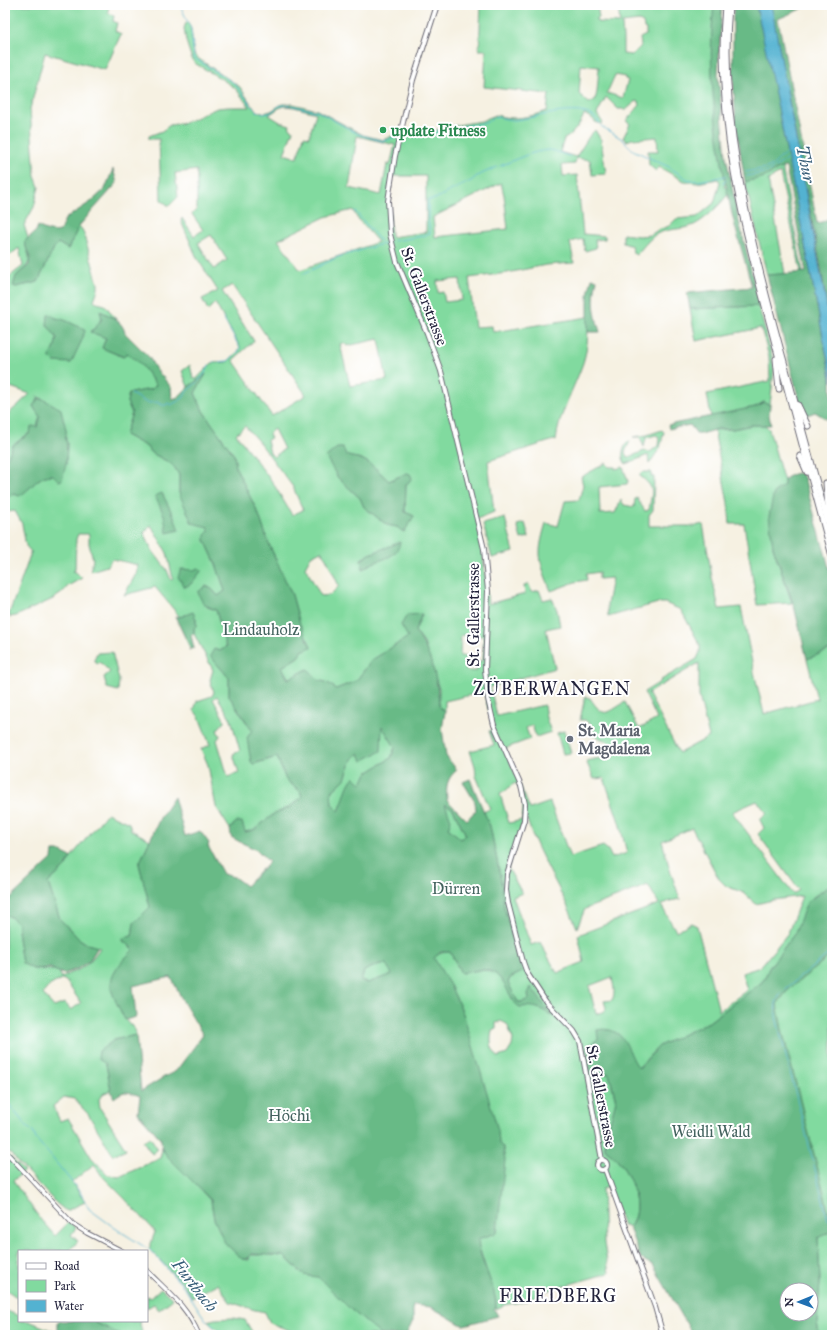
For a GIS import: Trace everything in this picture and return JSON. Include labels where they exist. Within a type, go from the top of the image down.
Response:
[{"type":"highway","points":[[725,5],[722,67],[724,101],[728,142],[743,219],[832,538]]},
{"type":"highway","points":[[729,5],[727,68],[728,96],[733,140],[746,214],[772,333],[779,389]]},
{"type":"highway","points":[[772,333],[832,556]]},
{"type":"highway","points":[[788,377],[808,426]]},
{"type":"highway","points":[[800,456],[819,507]]},
{"type":"highway","points":[[826,483],[832,534]]},
{"type":"main road","name":"St. Gallerstrasse","points":[[437,5],[414,79],[399,135],[389,195],[388,220],[391,242],[400,269],[421,317],[440,370],[484,549],[488,591],[485,669],[488,699],[494,724],[520,784],[525,804],[524,820],[507,874],[506,890],[508,903],[527,973],[546,1002],[579,1038],[602,1160]]},
{"type":"main road","points":[[5,1151],[73,1224],[120,1250]]},
{"type":"main road","points":[[602,1160],[605,1160],[608,1166],[605,1169],[600,1170],[598,1167],[598,1162],[602,1160]]},
{"type":"main road","name":"St. Gallerstrasse","points":[[605,1169],[655,1307],[663,1335]]},
{"type":"main road","points":[[148,1272],[184,1308],[192,1319],[199,1335]]},
{"type":"green space","points":[[5,5],[109,5],[108,12],[114,16],[113,21],[117,23],[115,31],[121,34],[105,70],[45,53],[30,109],[35,176],[39,187],[34,207],[24,225],[28,238],[24,242],[29,261],[25,268],[16,276],[16,287],[38,282],[54,248],[58,243],[68,249],[79,226],[83,231],[98,284],[98,289],[94,300],[97,303],[105,305],[116,319],[100,311],[102,318],[95,328],[90,331],[106,338],[102,348],[123,357],[127,352],[140,363],[156,385],[152,389],[129,393],[127,402],[132,413],[125,435],[147,447],[150,452],[170,463],[175,468],[179,475],[179,493],[208,527],[209,531],[205,540],[216,564],[225,591],[218,596],[211,588],[207,607],[216,610],[226,647],[211,656],[229,678],[229,696],[252,731],[254,764],[277,757],[286,780],[300,791],[302,797],[290,807],[274,814],[254,830],[245,832],[234,824],[230,829],[216,807],[208,765],[201,749],[210,745],[199,717],[194,710],[197,701],[212,696],[214,692],[210,680],[213,670],[194,634],[196,619],[186,615],[180,617],[155,587],[124,595],[136,574],[138,565],[112,559],[107,566],[91,571],[93,559],[89,544],[89,534],[78,534],[76,539],[75,570],[73,571],[82,578],[68,586],[62,593],[53,599],[16,616],[10,617],[9,614],[30,556],[30,552],[32,553],[26,546],[22,524],[15,511],[7,512],[5,509],[5,498],[14,494],[19,495],[23,493],[43,477],[53,475],[66,464],[67,443],[65,436],[66,431],[62,419],[43,399],[36,396],[40,399],[38,399],[33,406],[40,417],[37,427],[12,446],[8,457],[5,460],[5,417],[30,394],[5,385],[5,280],[23,266],[19,248],[5,259]],"holes":[[[55,318],[66,321],[84,330],[71,363],[58,361],[50,354],[54,350],[57,338],[47,325]],[[162,494],[174,517],[178,530],[167,532]],[[151,525],[167,553],[173,579],[171,580],[167,570],[152,550],[144,533]],[[217,696],[231,719],[240,751],[233,754],[239,773],[228,777],[217,740],[220,736],[217,730],[225,721],[213,699]]]},
{"type":"green space","points":[[481,5],[597,5],[599,18],[596,19],[597,22],[620,23],[618,5],[714,5],[714,94],[726,182],[724,187],[728,189],[728,194],[721,202],[708,216],[698,223],[690,227],[659,233],[650,239],[636,255],[633,253],[632,246],[623,243],[623,234],[639,236],[650,235],[669,226],[676,219],[697,217],[714,203],[720,182],[718,179],[697,183],[684,181],[659,167],[656,171],[649,165],[648,151],[658,151],[657,137],[632,139],[627,141],[623,138],[630,124],[626,121],[640,105],[639,102],[636,101],[625,111],[623,109],[618,109],[606,97],[597,114],[603,123],[601,124],[595,122],[593,119],[584,114],[576,128],[564,139],[560,152],[576,157],[590,135],[595,130],[601,140],[606,174],[592,175],[590,160],[576,158],[575,164],[562,165],[563,176],[577,175],[583,234],[605,236],[605,239],[595,240],[596,248],[585,251],[583,239],[570,242],[574,263],[546,265],[507,273],[469,278],[475,327],[492,326],[493,332],[588,317],[585,357],[563,411],[556,441],[554,440],[488,461],[494,512],[477,519],[481,534],[488,604],[525,594],[524,586],[528,583],[532,592],[539,590],[543,600],[552,598],[557,610],[560,626],[546,629],[555,668],[490,687],[497,716],[544,705],[546,718],[551,732],[536,737],[532,725],[526,728],[530,739],[505,750],[530,809],[550,802],[570,857],[603,846],[608,850],[612,858],[627,853],[619,822],[604,778],[594,779],[586,761],[600,758],[602,760],[613,757],[608,742],[591,734],[595,728],[585,720],[580,720],[585,697],[590,698],[602,712],[609,712],[625,702],[639,729],[657,719],[644,692],[661,680],[697,659],[700,652],[700,645],[681,610],[665,603],[658,603],[608,617],[607,605],[612,578],[599,579],[599,572],[586,574],[587,580],[575,582],[551,591],[540,558],[541,543],[546,523],[558,526],[565,501],[579,500],[583,485],[581,477],[606,463],[609,467],[615,467],[615,469],[623,467],[628,481],[627,484],[599,487],[600,514],[615,513],[621,500],[624,505],[634,507],[635,499],[637,498],[645,511],[649,510],[652,490],[648,483],[639,475],[643,472],[651,472],[651,476],[654,477],[653,510],[649,515],[649,526],[695,526],[703,524],[719,609],[741,607],[764,714],[817,699],[807,659],[832,649],[832,884],[813,897],[795,933],[769,968],[761,983],[709,1022],[659,1046],[638,1068],[635,1063],[598,1039],[588,1072],[609,1074],[616,1101],[605,1141],[605,1149],[617,1159],[631,1184],[636,1203],[636,1212],[633,1220],[629,1228],[623,1225],[608,1187],[602,1189],[604,1243],[609,1273],[545,1291],[526,1301],[504,1305],[496,1309],[496,1300],[478,1244],[478,1239],[499,1143],[463,1014],[451,987],[433,959],[441,953],[451,952],[461,973],[483,970],[494,973],[503,982],[517,1005],[533,1006],[555,1017],[544,1005],[529,999],[518,1002],[508,983],[510,978],[522,972],[504,907],[501,880],[490,826],[483,812],[490,809],[476,776],[475,766],[470,751],[494,745],[489,731],[493,729],[484,692],[445,701],[445,712],[439,706],[439,689],[424,643],[415,631],[422,615],[409,637],[372,660],[356,681],[336,689],[328,683],[318,680],[308,669],[289,679],[282,667],[298,657],[302,651],[311,646],[300,624],[292,595],[268,542],[259,515],[236,468],[234,455],[203,411],[195,393],[205,375],[188,387],[182,371],[190,365],[193,378],[196,379],[212,363],[227,362],[238,352],[240,347],[215,303],[208,310],[202,299],[218,291],[197,258],[181,221],[182,218],[194,236],[203,230],[192,214],[197,209],[197,170],[175,173],[178,197],[169,206],[161,200],[159,139],[149,139],[149,136],[162,131],[170,125],[184,123],[217,108],[250,107],[235,88],[192,60],[186,41],[184,28],[188,22],[191,29],[194,54],[240,87],[253,107],[258,111],[263,113],[271,111],[282,104],[293,104],[317,110],[363,135],[383,140],[394,135],[422,134],[452,126],[482,121],[496,115],[509,118],[522,118],[547,111],[549,94],[484,87],[486,50],[479,50]],"holes":[[[639,21],[643,23],[644,28],[646,29],[646,35],[640,38],[641,46],[632,55],[623,54],[622,23]],[[581,65],[599,67],[595,100],[589,103],[579,94]],[[615,75],[625,77],[625,79],[628,80],[623,98],[607,93]],[[285,106],[316,113],[309,137],[304,136],[297,158],[284,154],[293,130],[289,127],[290,125],[280,122],[269,115]],[[357,136],[395,145],[390,165],[387,164],[381,195],[349,188]],[[392,176],[426,176],[426,232],[391,237],[389,188]],[[501,183],[508,229],[435,237],[433,217]],[[353,210],[357,218],[378,242],[300,270],[278,240],[325,217]],[[211,235],[227,260],[214,269],[198,243]],[[460,279],[462,300],[445,302],[443,292],[438,293],[437,281]],[[232,285],[306,395],[272,416],[233,360],[254,341],[222,291]],[[379,339],[387,380],[350,386],[340,344],[344,343],[347,346]],[[245,426],[293,487],[303,510],[292,515],[273,483],[236,434]],[[274,429],[284,449],[274,457],[270,453],[267,440],[271,438],[269,435]],[[343,448],[346,455],[365,461],[373,466],[389,481],[407,473],[405,512],[414,516],[403,532],[397,527],[387,525],[364,507],[360,498],[338,478]],[[400,543],[363,569],[361,559],[370,554]],[[321,551],[326,558],[339,586],[330,595],[321,596],[305,567],[311,556]],[[461,635],[484,636],[483,661],[477,661],[477,671],[466,671],[466,656],[460,656]],[[699,663],[699,696],[709,737],[679,753],[648,693]],[[516,783],[519,787],[523,806],[522,820],[509,823],[500,794]],[[757,801],[767,813],[760,820],[764,828],[758,834],[799,890],[793,894],[732,812]],[[524,818],[527,820],[538,848],[577,928],[585,909],[648,885],[659,904],[578,935],[584,962],[557,973],[540,942],[531,945],[513,897],[522,893],[508,868]],[[692,828],[719,879],[726,886],[744,893],[756,904],[802,896],[788,933],[760,967],[742,973],[747,990],[719,1011],[697,926],[691,923],[676,931],[661,905],[680,899],[662,841]],[[612,977],[614,995],[612,1000],[604,1001],[606,1008],[605,1011],[596,1014],[589,986]],[[501,1021],[507,1024],[513,1039],[512,1046],[507,1054],[498,1057],[493,1051],[491,1041],[492,1030],[496,1028],[496,1023]]]},
{"type":"green space","points":[[714,5],[722,5],[718,75],[726,156],[738,217],[760,306],[690,309],[687,293],[752,287],[731,210],[717,134],[711,56]]},
{"type":"green space","points":[[734,5],[756,5],[766,46],[831,378],[832,425],[828,420],[815,412],[805,416],[800,404],[767,275],[806,272],[786,167],[778,169],[765,177],[745,182],[736,124],[733,78]]},
{"type":"green space","points":[[771,5],[810,5],[778,19],[817,223],[832,217],[832,338],[821,268]]},
{"type":"green space","points":[[782,167],[803,272],[801,272],[780,173],[768,180],[785,274],[767,275],[745,182],[769,175]]},
{"type":"green space","points":[[113,169],[117,183],[79,226],[68,249],[58,243],[54,248],[38,282],[16,287],[13,286],[16,276],[29,265],[30,257],[24,242],[36,231],[38,226],[49,231],[60,231],[65,219],[92,201],[105,189]]},
{"type":"green space","points":[[592,278],[597,280],[594,306],[600,332],[588,332],[588,294]]},
{"type":"green space","points":[[756,306],[759,308],[772,356],[774,370],[770,405],[764,402],[755,407],[711,417],[707,394],[770,381],[769,357],[761,328],[696,341],[690,309]]},
{"type":"green space","points":[[100,311],[116,319],[122,325],[125,333],[149,357],[155,368],[171,387],[172,399],[178,397],[188,387],[206,374],[195,393],[203,411],[234,455],[236,468],[259,515],[268,542],[292,595],[300,624],[311,647],[302,651],[298,657],[282,667],[288,679],[308,669],[318,680],[328,683],[336,689],[356,681],[372,660],[408,637],[401,625],[407,615],[422,614],[415,631],[421,639],[433,667],[439,706],[445,712],[442,729],[446,756],[457,770],[453,773],[449,780],[447,800],[467,820],[476,810],[475,802],[463,782],[470,779],[490,826],[501,880],[504,907],[522,972],[510,978],[508,983],[518,1002],[529,999],[528,994],[531,987],[556,1018],[540,1009],[518,1006],[495,973],[478,970],[461,973],[450,952],[441,952],[434,958],[451,987],[464,1016],[498,1130],[499,1143],[503,1148],[505,1160],[497,1233],[478,1239],[481,1256],[495,1298],[496,1307],[494,1309],[498,1316],[464,1325],[431,1307],[413,1305],[413,1321],[406,1335],[381,1335],[348,1307],[318,1277],[304,1275],[284,1256],[252,1254],[248,1259],[242,1259],[225,1243],[214,1219],[211,1200],[168,1157],[162,1149],[161,1139],[138,1113],[140,1096],[124,1092],[114,1098],[111,1091],[106,1064],[98,1059],[99,1051],[114,1040],[136,1035],[141,1091],[176,1071],[203,1035],[185,1005],[171,977],[133,986],[136,1017],[125,1020],[111,988],[112,977],[122,962],[133,950],[123,941],[123,938],[132,936],[134,923],[150,907],[139,864],[160,818],[174,797],[185,836],[200,831],[209,843],[208,846],[223,874],[234,877],[246,886],[269,862],[257,850],[231,837],[230,829],[236,822],[242,822],[245,832],[254,830],[274,814],[290,807],[302,797],[300,791],[286,780],[277,757],[253,764],[251,762],[247,738],[252,730],[229,696],[229,678],[210,656],[214,649],[220,651],[226,647],[216,610],[204,604],[198,592],[206,586],[211,588],[218,596],[225,591],[216,564],[205,540],[205,535],[209,531],[208,527],[192,523],[179,493],[179,475],[175,468],[170,463],[150,452],[147,447],[125,435],[132,413],[127,402],[129,393],[152,389],[156,385],[140,363],[127,353],[124,357],[102,348],[106,338],[90,332],[102,319]],"holes":[[[382,726],[395,747],[391,758],[367,773],[362,784],[354,777],[351,780],[339,811],[332,805],[331,792],[345,779],[352,759],[359,753],[362,761],[381,751]],[[445,804],[453,809],[466,835],[461,839],[448,828],[451,820]],[[380,964],[386,964],[392,974],[368,983],[361,981],[364,971]]]},
{"type":"green space","points":[[48,315],[53,315],[55,318],[84,329],[85,332],[83,338],[71,363],[54,362],[50,358],[50,354],[54,350],[57,338],[47,325]]},
{"type":"green space","points":[[38,399],[43,399],[61,409],[66,430],[67,443],[66,464],[62,480],[59,481],[53,475],[48,475],[43,477],[19,496],[14,494],[5,498],[5,460],[8,457],[12,446],[30,433],[31,427],[37,427],[40,417],[33,406]]},
{"type":"green space","points":[[764,402],[770,405],[769,415],[771,425],[752,425],[733,429],[718,429],[700,434],[697,434],[690,425],[669,429],[668,425],[755,407]]},
{"type":"green space","points":[[752,425],[765,425],[769,429],[784,482],[773,547],[792,603],[757,605],[744,524],[730,524],[728,503],[714,430],[733,429]]},
{"type":"green space","points":[[662,430],[664,432],[660,448],[649,464],[648,455],[626,464],[623,459],[623,453],[627,442],[630,441],[625,452],[627,458],[644,451],[650,452],[658,446],[659,437],[656,435],[646,438],[644,447],[640,437],[633,437],[647,435]]},
{"type":"green space","points":[[337,448],[343,448],[346,455],[350,457],[361,459],[369,463],[389,481],[407,473],[410,474],[412,478],[406,484],[405,512],[414,516],[404,532],[397,527],[387,525],[364,507],[360,498],[338,478],[326,457]]},
{"type":"green space","points":[[798,473],[802,474],[804,478],[832,578],[832,649],[807,659],[794,606],[773,547],[769,516],[774,492],[784,485],[784,480],[790,475]]},
{"type":"green space","points":[[162,493],[179,530],[167,533],[164,515],[155,496]]},
{"type":"green space","points":[[505,518],[514,552],[492,558],[483,524]]},
{"type":"green space","points":[[525,523],[529,537],[521,539],[517,525]]},
{"type":"green space","points":[[400,542],[395,553],[368,565],[363,569],[361,560],[370,554]]},
{"type":"green space","points":[[198,568],[202,570],[191,584],[185,587],[178,577],[181,569],[194,570]]},
{"type":"green space","points":[[193,612],[196,619],[194,634],[191,635],[194,648],[189,650],[190,648],[175,616],[180,617]]},
{"type":"green space","points":[[112,652],[119,680],[118,691],[107,688],[104,677],[110,672],[100,662],[97,664],[94,659],[97,653]]},
{"type":"green space","points":[[382,725],[395,747],[391,758],[367,773],[362,784],[345,797],[339,811],[332,805],[331,792],[345,779],[352,759],[360,753],[362,760]]},
{"type":"green space","points":[[564,731],[571,753],[563,754],[557,733]]},
{"type":"green space","points":[[445,803],[453,809],[466,835],[461,839],[448,828]]},
{"type":"green space","points":[[107,813],[129,823],[131,830],[150,840],[139,864],[150,907],[134,923],[132,936],[123,941],[133,950],[125,958],[125,1020],[133,1027],[136,1035],[114,1040],[106,1064],[111,1091],[104,1093],[99,1099],[100,1108],[126,1149],[113,1155],[88,1114],[74,1099],[64,1097],[53,1106],[60,1121],[68,1118],[91,1157],[108,1175],[119,1177],[160,1158],[162,1149],[211,1201],[214,1219],[242,1259],[249,1260],[250,1255],[261,1254],[284,1256],[304,1275],[318,1277],[348,1307],[382,1335],[302,1335],[270,1323],[265,1312],[230,1302],[218,1284],[192,1297],[185,1286],[149,1249],[155,1232],[153,1229],[102,1176],[94,1164],[72,1182],[85,1202],[66,1211],[56,1203],[5,1148],[5,914],[18,924],[18,938],[22,963],[33,969],[53,970],[59,972],[62,978],[87,964],[100,948],[87,944],[78,938],[60,919],[48,883],[66,866],[71,857]],"holes":[[[62,979],[66,981],[81,1003],[71,1010],[65,1003],[54,1007],[43,994],[48,987],[53,984],[61,981]]]},
{"type":"green space","points":[[53,851],[59,851],[71,857],[66,866],[48,883],[60,919],[78,938],[87,944],[98,947],[89,961],[77,969],[63,974],[50,968],[33,969],[22,963],[18,938],[18,924],[5,914],[5,903],[52,859]]},
{"type":"green space","name":"Weidli Wald","points":[[832,884],[832,954],[787,991],[777,1004],[782,1030],[826,1201],[832,1231],[818,1238],[820,1282],[819,1295],[819,1282],[779,1282],[779,1322],[817,1322],[819,1335],[691,1335],[689,1328],[653,1265],[641,1259],[629,1228],[636,1212],[634,1193],[622,1166],[617,1159],[605,1149],[605,1141],[616,1100],[609,1074],[588,1072],[585,1048],[598,1039],[597,1030],[610,1030],[625,1041],[635,1063],[639,1068],[659,1046],[709,1022],[761,983],[769,968],[795,933],[807,902]]},
{"type":"green space","points":[[832,954],[832,1335],[819,1335],[817,1322],[819,1322],[820,1282],[818,1238],[830,1224],[826,1201],[782,1030],[777,1004],[787,991]]},
{"type":"green space","points":[[380,964],[386,964],[393,974],[368,983],[361,981],[364,971]]},
{"type":"green space","points":[[150,1137],[158,1149],[152,1154],[143,1141]]},
{"type":"green space","points":[[5,1152],[24,1171],[13,1181],[41,1220],[55,1236],[69,1222],[76,1228],[71,1235],[78,1241],[70,1250],[18,1250],[18,1298],[5,1289]]},
{"type":"green space","points":[[161,1288],[173,1299],[159,1310],[154,1304],[148,1307],[148,1297],[150,1298]]},
{"type":"green space","points":[[5,1310],[18,1316],[18,1322],[31,1322],[62,1335],[5,1335]]},
{"type":"green space","points":[[233,1318],[245,1320],[254,1335],[223,1335],[207,1321]]},
{"type":"green space","points":[[58,1322],[94,1322],[122,1335],[70,1335],[58,1330]]},
{"type":"green space","points":[[94,1322],[141,1322],[143,1335],[122,1335]]},
{"type":"water","points":[[756,5],[771,5],[773,14],[832,338],[832,382],[776,98]]},
{"type":"waterway","points":[[180,5],[191,29],[194,58],[234,83],[255,110],[263,114],[270,113],[279,106],[294,106],[319,112],[358,134],[382,141],[398,136]]},
{"type":"waterway","points":[[402,135],[426,135],[443,130],[485,123],[492,118],[514,120],[573,111],[585,113],[594,117],[600,124]]},
{"type":"waterway","points":[[601,126],[622,139],[633,150],[669,167],[687,179],[698,181],[726,176]]},
{"type":"waterway","points":[[500,166],[536,152],[549,150],[570,156]]},
{"type":"waterway","name":"Thur","points":[[746,172],[767,168],[773,165],[787,152]]},
{"type":"waterway","name":"Thur","points":[[747,176],[767,172],[788,159]]},
{"type":"waterway","points":[[393,241],[423,236],[430,233],[428,200],[435,199],[497,167]]},
{"type":"waterway","points":[[723,183],[726,180]]},
{"type":"waterway","points":[[355,211],[380,241]]},
{"type":"waterway","points":[[303,274],[338,257],[382,244],[385,245],[390,242]]},
{"type":"waterway","points":[[213,362],[228,361],[238,352],[240,348],[223,318]]},
{"type":"waterway","points":[[131,394],[147,403],[157,402],[162,405],[166,405],[168,403],[171,405],[184,397],[185,393],[203,376],[209,365]]},
{"type":"waterway","points":[[828,1220],[776,1017],[776,1003],[778,997],[783,991],[832,951]]},
{"type":"waterway","name":"Furtbach","points":[[5,1096],[11,1107],[27,1127],[33,1132],[36,1139],[48,1153]]},
{"type":"waterway","name":"Furtbach","points":[[49,1154],[80,1192],[89,1209],[148,1249]]},
{"type":"waterway","name":"Furtbach","points":[[149,1249],[184,1287],[205,1319],[223,1335]]},
{"type":"place","name":"update Fitness","points":[[383,130]]},
{"type":"place","name":"St. Maria Magdalena","points":[[570,739]]},
{"type":"district","name":"ZÜBERWANGEN","points":[[552,689]]},
{"type":"district","name":"FRIEDBERG","points":[[558,1296]]},
{"type":"park label","name":"Lindauholz","points":[[261,629]]},
{"type":"park label","name":"Dürren","points":[[456,888]]},
{"type":"park label","name":"Höchi","points":[[289,1115]]}]
